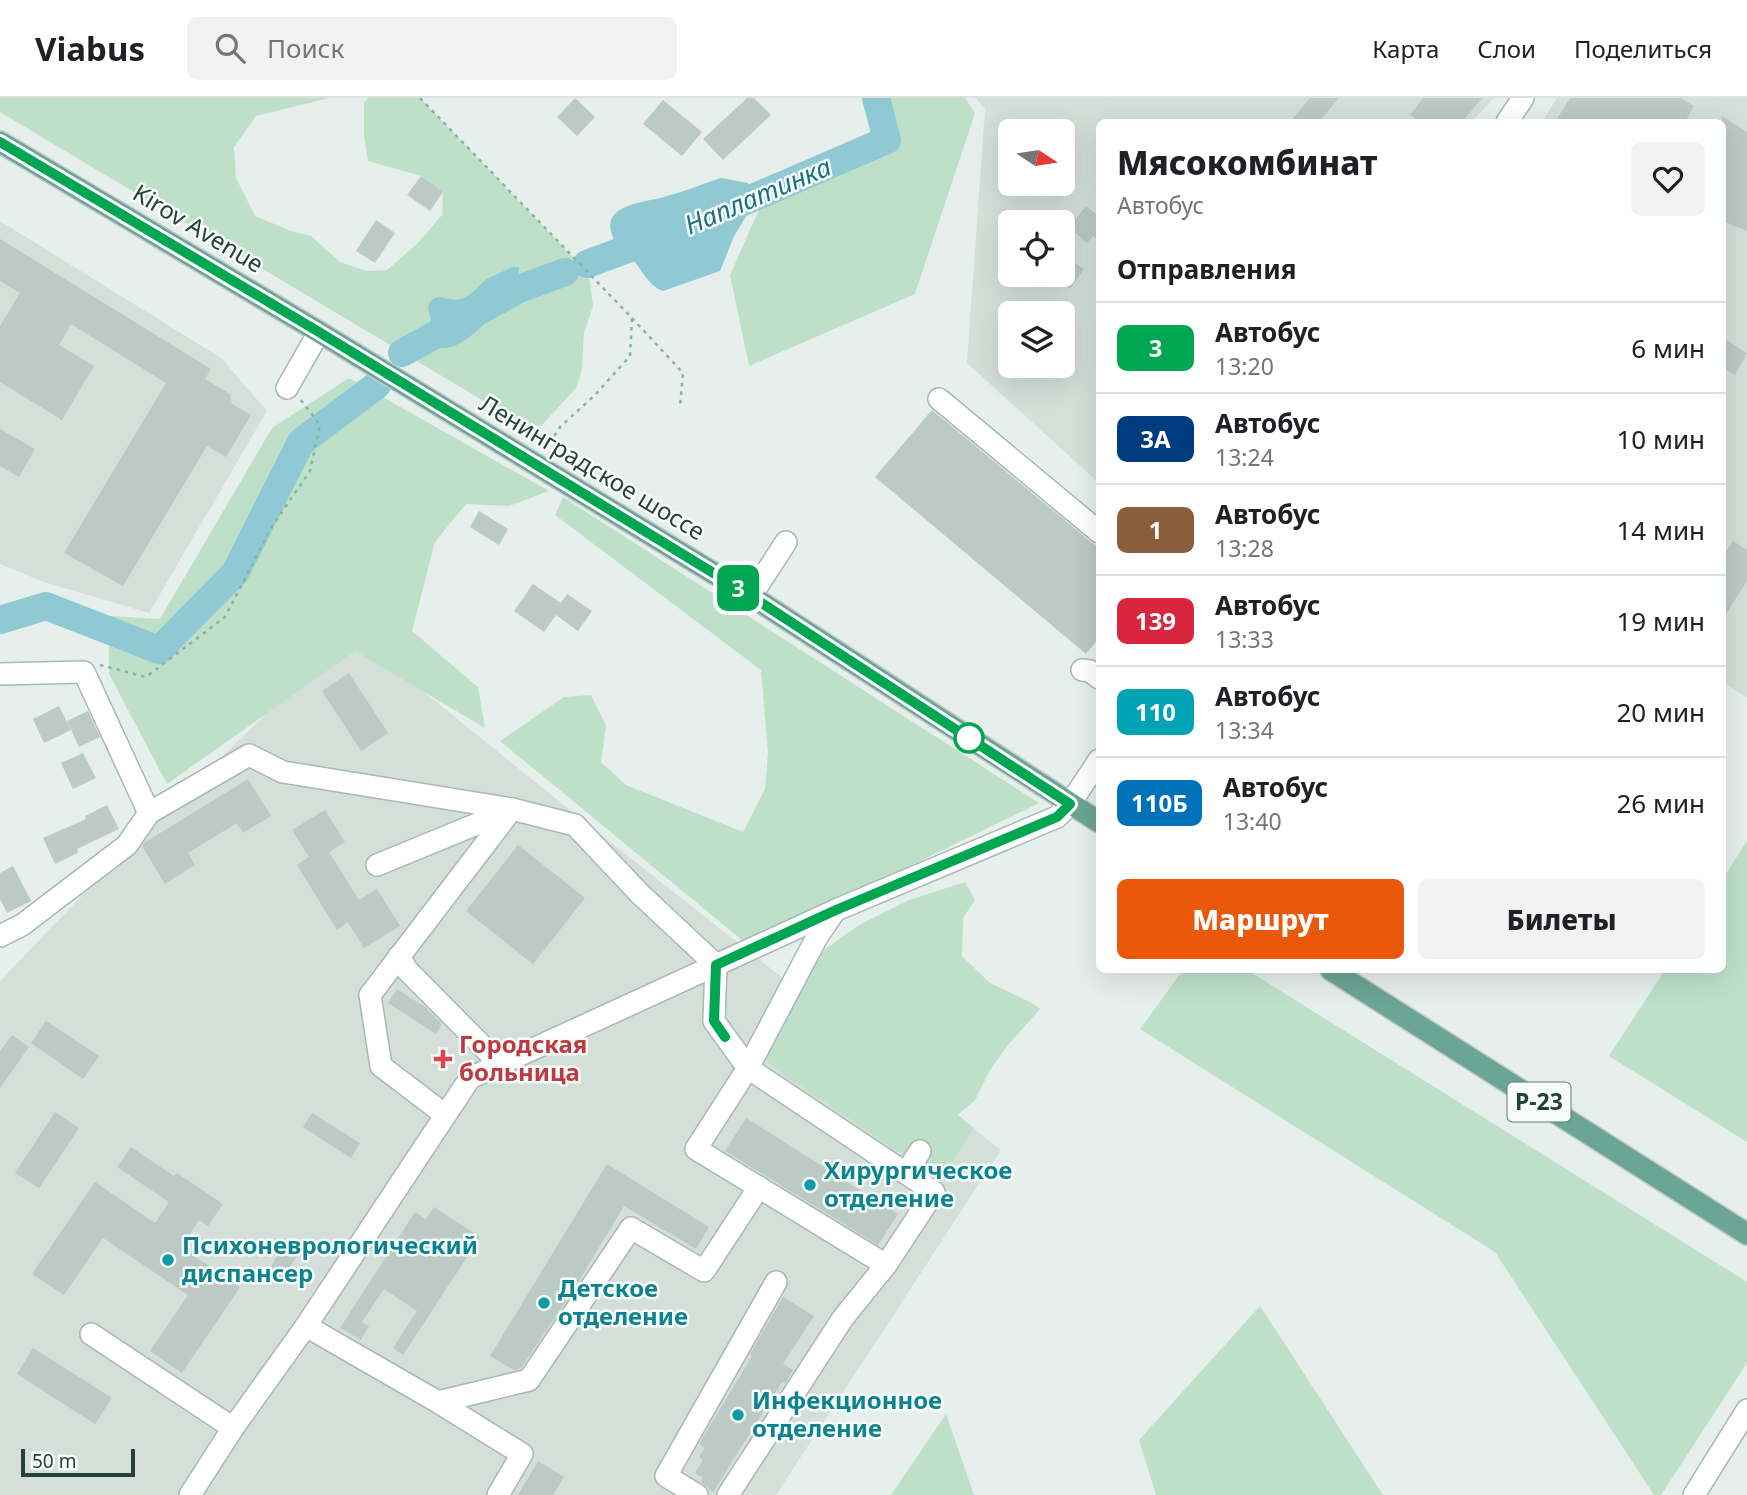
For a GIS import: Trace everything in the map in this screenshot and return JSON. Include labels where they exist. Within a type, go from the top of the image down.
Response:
[{"type":"main road","name":"Kirov Avenue","points":[[0,142],[369,362]]},
{"type":"main road","name":"Ленинградское шоссе","points":[[369,362],[751,596],[1096,820]]},
{"type":"main road","name":"Р-23","points":[[1336,973],[1747,1234]]},
{"type":"street","points":[[1509,119],[1522,98]]},
{"type":"street","points":[[295,395],[319,332]]},
{"type":"street","points":[[939,399],[1096,530]]},
{"type":"street","points":[[751,596],[786,542]]},
{"type":"street","points":[[0,674],[84,672],[149,813]]},
{"type":"street","points":[[0,936],[22,925],[127,845],[149,813],[249,755],[283,772],[512,809],[575,825],[640,894],[716,965],[714,1021],[748,1068],[934,1192],[886,1265],[844,1318],[728,1495]]},
{"type":"street","points":[[190,1495],[233,1427],[306,1326],[470,1078],[836,910],[1057,817],[1070,804],[1096,765]]},
{"type":"street","points":[[377,865],[512,809]]},
{"type":"street","points":[[444,1114],[380,1066],[370,995],[512,809]]},
{"type":"street","points":[[836,910],[817,937],[748,1068],[696,1149],[886,1265]]},
{"type":"street","points":[[399,956],[407,970],[500,1064]]},
{"type":"street","points":[[906,1173],[920,1151]]},
{"type":"street","points":[[438,1402],[529,1380],[631,1228],[704,1271],[759,1187]]},
{"type":"street","points":[[697,1495],[666,1476],[776,1282]]},
{"type":"street","points":[[306,1326],[522,1454],[498,1495]]},
{"type":"street","points":[[90,1334],[233,1427]]},
{"type":"street","points":[[1694,1495],[1747,1410]]},
{"type":"path","points":[[420,98],[683,373],[680,406]]},
{"type":"path","points":[[537,464],[560,427],[595,395],[630,356],[632,318]]},
{"type":"path","points":[[97,664],[146,677],[225,617],[271,528],[310,471],[320,425],[295,395]]},
{"type":"shaded area","points":[[976,98],[1494,98],[1474,119],[1096,119],[1096,480],[967,363],[985,110]]},
{"type":"shaded area","points":[[1557,98],[1747,98],[1747,697],[1726,684],[1726,119],[1544,119]]},
{"type":"shaded area","points":[[0,221],[221,358],[267,411],[149,613],[44,582],[0,564]]},
{"type":"shaded area","name":"Городская больница","points":[[351,633],[581,819],[1001,1150],[776,1495],[0,1495],[0,981],[141,834]]},
{"type":"green space","points":[[0,98],[329,98],[256,116],[234,147],[236,178],[255,216],[311,236],[340,262],[366,271],[387,270],[417,244],[442,215],[443,192],[421,176],[368,161],[364,135],[364,103],[368,98],[420,98],[589,274],[593,306],[584,333],[582,370],[576,388],[542,425],[527,427],[0,112]]},
{"type":"green space","points":[[882,98],[965,98],[975,113],[915,294],[749,366],[730,275],[761,205],[891,150]]},
{"type":"green space","points":[[349,378],[549,491],[509,506],[466,504],[435,542],[412,631],[478,687],[485,728],[355,651],[167,784],[109,674],[109,616],[160,619],[272,428]]},
{"type":"green space","points":[[563,497],[1039,803],[748,945],[500,741],[564,697],[591,695],[606,726],[601,762],[626,785],[743,832],[765,789],[768,753],[761,670],[555,515]]},
{"type":"green space","points":[[1747,841],[1747,1142],[1609,1056],[1663,973],[1726,973],[1726,874]]},
{"type":"green space","points":[[965,882],[975,900],[963,918],[962,956],[990,983],[1040,1009],[990,1070],[975,1100],[958,1115],[974,1128],[940,1180],[781,1073],[769,1063],[765,1055],[796,987],[824,950],[859,925],[909,900]]},
{"type":"green space","points":[[1181,973],[1252,973],[1747,1282],[1747,1363],[1661,1495],[1654,1495],[1495,1252],[1140,1029]]},
{"type":"green space","points":[[1260,1306],[1383,1495],[1156,1495],[1139,1440]]},
{"type":"green space","points":[[946,1414],[974,1495],[891,1495]]},
{"type":"water","points":[[721,178],[748,183],[754,196],[750,210],[734,236],[720,271],[663,291],[657,288],[615,240],[611,231],[614,215],[628,206]]},
{"type":"water","points":[[513,267],[519,267],[517,278],[498,309],[484,324],[455,346],[442,348],[432,342],[428,306],[431,301],[438,297],[456,300],[465,298],[487,279]]},
{"type":"building","points":[[575,98],[595,117],[577,136],[557,117]]},
{"type":"building","points":[[747,98],[754,98],[771,115],[723,160],[703,139]]},
{"type":"building","points":[[1310,98],[1339,98],[1322,119],[1292,119]]},
{"type":"building","points":[[1423,98],[1482,98],[1464,119],[1416,119],[1410,115]]},
{"type":"building","points":[[1570,98],[1680,98],[1694,106],[1687,119],[1557,119]]},
{"type":"building","points":[[663,100],[702,132],[682,156],[643,124]]},
{"type":"building","points":[[1722,116],[1747,132],[1747,231],[1726,223],[1726,119],[1722,119]]},
{"type":"building","points":[[421,176],[443,192],[430,211],[407,195]]},
{"type":"building","points":[[1086,206],[1096,214],[1096,238],[1093,236],[1087,243],[1075,233],[1075,217]]},
{"type":"building","points":[[376,220],[395,233],[375,263],[356,251]]},
{"type":"building","points":[[0,239],[211,369],[205,379],[230,394],[232,404],[251,415],[226,457],[207,446],[123,586],[64,553],[166,383],[71,324],[59,345],[94,366],[62,420],[0,382],[0,326],[20,293],[0,281]]},
{"type":"building","points":[[1075,263],[1084,269],[1075,282]]},
{"type":"building","points":[[1726,340],[1747,353],[1735,375],[1726,369]]},
{"type":"building","points":[[932,410],[1096,545],[1096,642],[1086,654],[875,477]]},
{"type":"building","points":[[0,429],[35,449],[19,477],[0,466]]},
{"type":"building","points":[[479,511],[508,529],[499,545],[470,527]]},
{"type":"building","points":[[1733,541],[1747,550],[1747,581],[1726,614],[1726,551]]},
{"type":"building","points":[[533,584],[561,603],[567,594],[592,611],[578,631],[556,615],[544,632],[514,611]]},
{"type":"building","points":[[349,673],[388,733],[361,751],[322,691]]},
{"type":"building","points":[[59,706],[71,730],[44,743],[33,719]]},
{"type":"building","points":[[88,711],[100,737],[79,747],[67,721]]},
{"type":"building","points":[[83,753],[96,778],[73,789],[61,763]]},
{"type":"building","points":[[248,779],[271,816],[243,833],[237,823],[188,853],[195,865],[165,884],[142,846],[144,843]]},
{"type":"building","points":[[107,805],[119,829],[77,849],[78,853],[55,864],[43,838],[86,819],[85,816]]},
{"type":"building","points":[[325,810],[345,842],[329,852],[359,900],[377,889],[400,926],[364,948],[348,922],[337,930],[297,865],[309,857],[292,830]]},
{"type":"building","points":[[518,845],[585,898],[533,964],[466,911]]},
{"type":"building","points":[[13,866],[31,901],[7,913],[0,899],[0,873]]},
{"type":"building","points":[[397,989],[425,1007],[442,1024],[436,1034],[388,1003]]},
{"type":"building","points":[[46,1021],[99,1056],[83,1079],[31,1043]]},
{"type":"building","points":[[12,1035],[29,1047],[0,1088],[0,1051]]},
{"type":"building","points":[[55,1112],[79,1128],[39,1188],[15,1173]]},
{"type":"building","points":[[312,1113],[360,1143],[351,1158],[303,1127]]},
{"type":"building","name":"Хирургическое отделение","points":[[746,1118],[898,1214],[878,1245],[725,1151]]},
{"type":"building","name":"Психоневрологический диспансер","points":[[131,1147],[174,1176],[177,1173],[223,1204],[208,1226],[199,1220],[181,1247],[240,1287],[182,1373],[150,1351],[188,1295],[103,1238],[64,1295],[32,1274],[95,1182],[155,1223],[169,1202],[117,1167]]},
{"type":"building","name":"Детское отделение","points":[[607,1164],[709,1227],[696,1249],[624,1206],[571,1294],[521,1368],[514,1370],[490,1356]]},
{"type":"building","points":[[434,1207],[480,1237],[403,1355],[393,1348],[417,1311],[384,1289],[362,1322],[369,1326],[361,1340],[340,1328],[415,1212],[426,1219]]},
{"type":"building","points":[[288,1239],[302,1248],[278,1286],[264,1277]]},
{"type":"building","name":"Инфекционное отделение","points":[[783,1297],[814,1316],[783,1364],[793,1370],[785,1384],[782,1382],[713,1492],[701,1482],[703,1478],[695,1473],[703,1460],[699,1457],[705,1448],[699,1444],[752,1356],[750,1354]]},
{"type":"building","points":[[33,1348],[112,1398],[95,1424],[17,1374]]},
{"type":"building","points":[[538,1461],[564,1477],[553,1495],[518,1495]]},
{"type":"waterway","name":"Наплатинка","points":[[720,212],[887,140],[876,98]]},
{"type":"waterway","name":"Наплатинка","points":[[587,264],[660,237]]},
{"type":"waterway","name":"Наплатинка","points":[[402,353],[519,289],[565,272]]},
{"type":"waterway","name":"Наплатинка","points":[[0,620],[46,606],[159,650],[235,573],[301,442],[377,385]]},
{"type":"bus line","name":"3","points":[[0,142],[319,332],[751,596],[1070,804],[1057,817],[836,910],[716,965],[714,1021],[725,1037]]},
{"type":"place","name":"Городская больница","points":[[443,1059]]},
{"type":"place","name":"Хирургическое отделение","points":[[810,1185]]},
{"type":"place","name":"Психоневрологический диспансер","points":[[168,1260]]},
{"type":"place","name":"Детское отделение","points":[[544,1303]]},
{"type":"place","name":"Инфекционное отделение","points":[[738,1415]]}]
